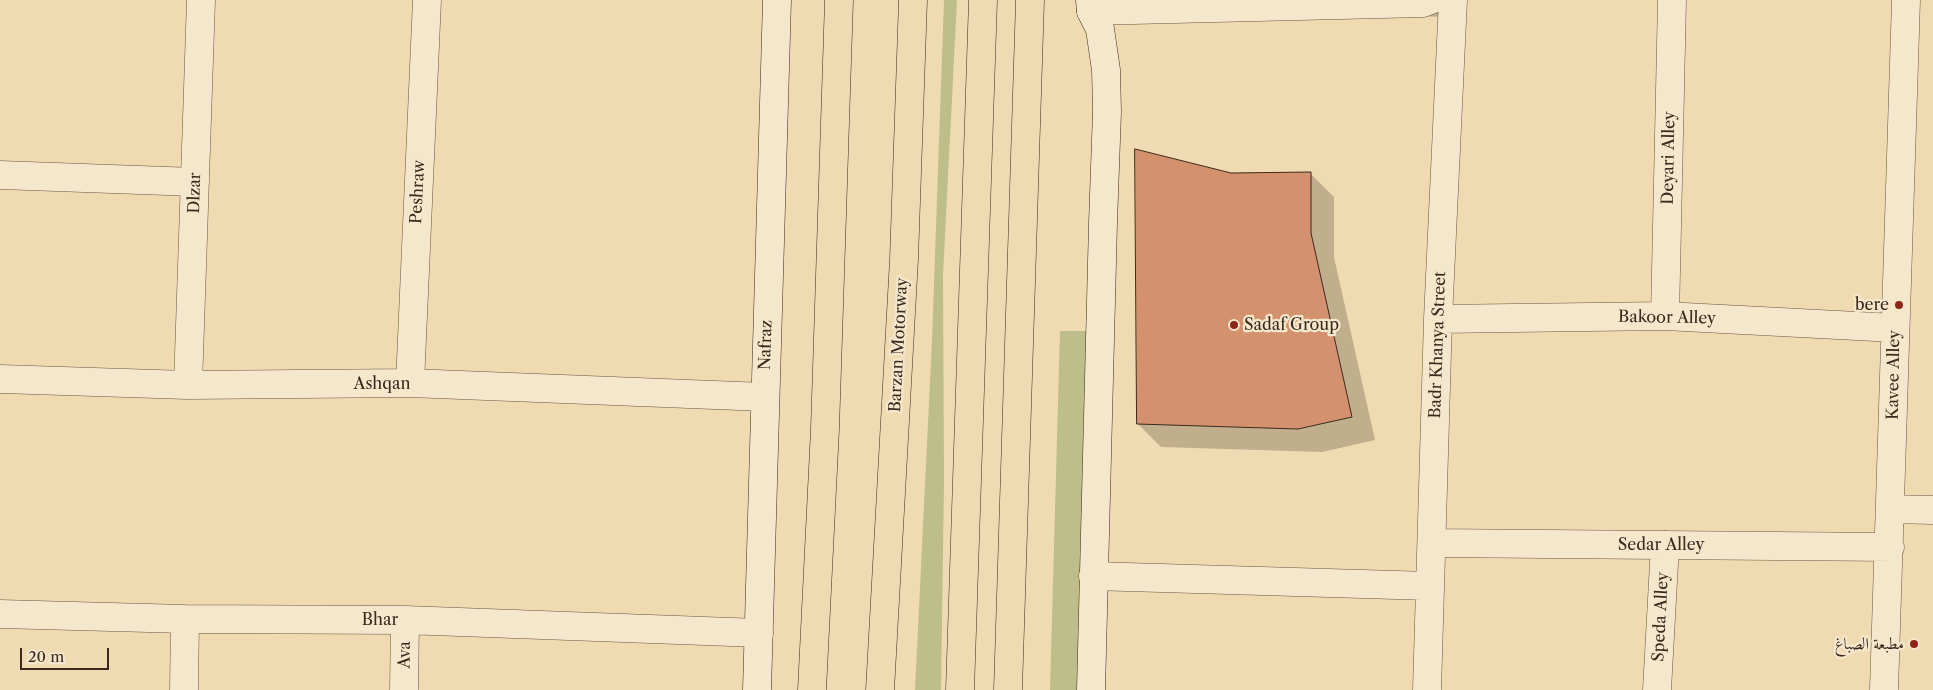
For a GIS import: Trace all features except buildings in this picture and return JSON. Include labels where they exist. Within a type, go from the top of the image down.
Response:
[{"type":"highway","points":[[812,690],[825,429],[838,0]]},
{"type":"highway","name":"Barzan Motorway","points":[[880,690],[904,260],[913,0]]},
{"type":"highway","points":[[960,690],[983,0]]},
{"type":"highway","points":[[1008,690],[1030,0]]},
{"type":"street","name":"Dlzar","points":[[188,385],[201,0]]},
{"type":"street","name":"Peshraw","points":[[410,383],[427,0]]},
{"type":"street","name":"Nafraz","points":[[757,690],[776,0]]},
{"type":"street","points":[[1092,690],[1102,223],[1107,112],[1106,70],[1100,29],[1090,5],[1423,3],[1431,0]]},
{"type":"street","name":"Badr Khanya Street","points":[[1427,690],[1438,319],[1453,0]]},
{"type":"street","name":"Deyari Alley","points":[[1665,316],[1672,0]]},
{"type":"street","name":"Kavee Alley","points":[[1884,690],[1906,0]]},
{"type":"street","points":[[0,175],[195,182]]},
{"type":"street","name":"Bakoor Alley","points":[[1438,319],[1665,316],[1895,328]]},
{"type":"street","name":"Ashqan","points":[[0,379],[188,385],[410,383],[765,397]]},
{"type":"street","points":[[1890,509],[1933,510]]},
{"type":"street","name":"Sedar Alley","points":[[1432,543],[1890,546]]},
{"type":"street","name":"Speda Alley","points":[[1657,690],[1665,545]]},
{"type":"street","points":[[1093,576],[1430,586]]},
{"type":"street","name":"Bhar","points":[[0,614],[185,619],[405,620],[759,633]]},
{"type":"street","points":[[184,690],[185,619]]},
{"type":"street","name":"Ava","points":[[404,690],[405,620]]},
{"type":"green space","points":[[944,0],[957,0],[943,275],[944,481],[941,690],[915,690],[932,341]]},
{"type":"green space","points":[[1060,331],[1090,331],[1078,690],[1050,690]]},
{"type":"place","name":"bere","points":[[1899,305]]},
{"type":"place","name":"Sadaf Group","points":[[1234,325]]},
{"type":"place","name":"مطبعة الصباغ","points":[[1914,644]]}]
